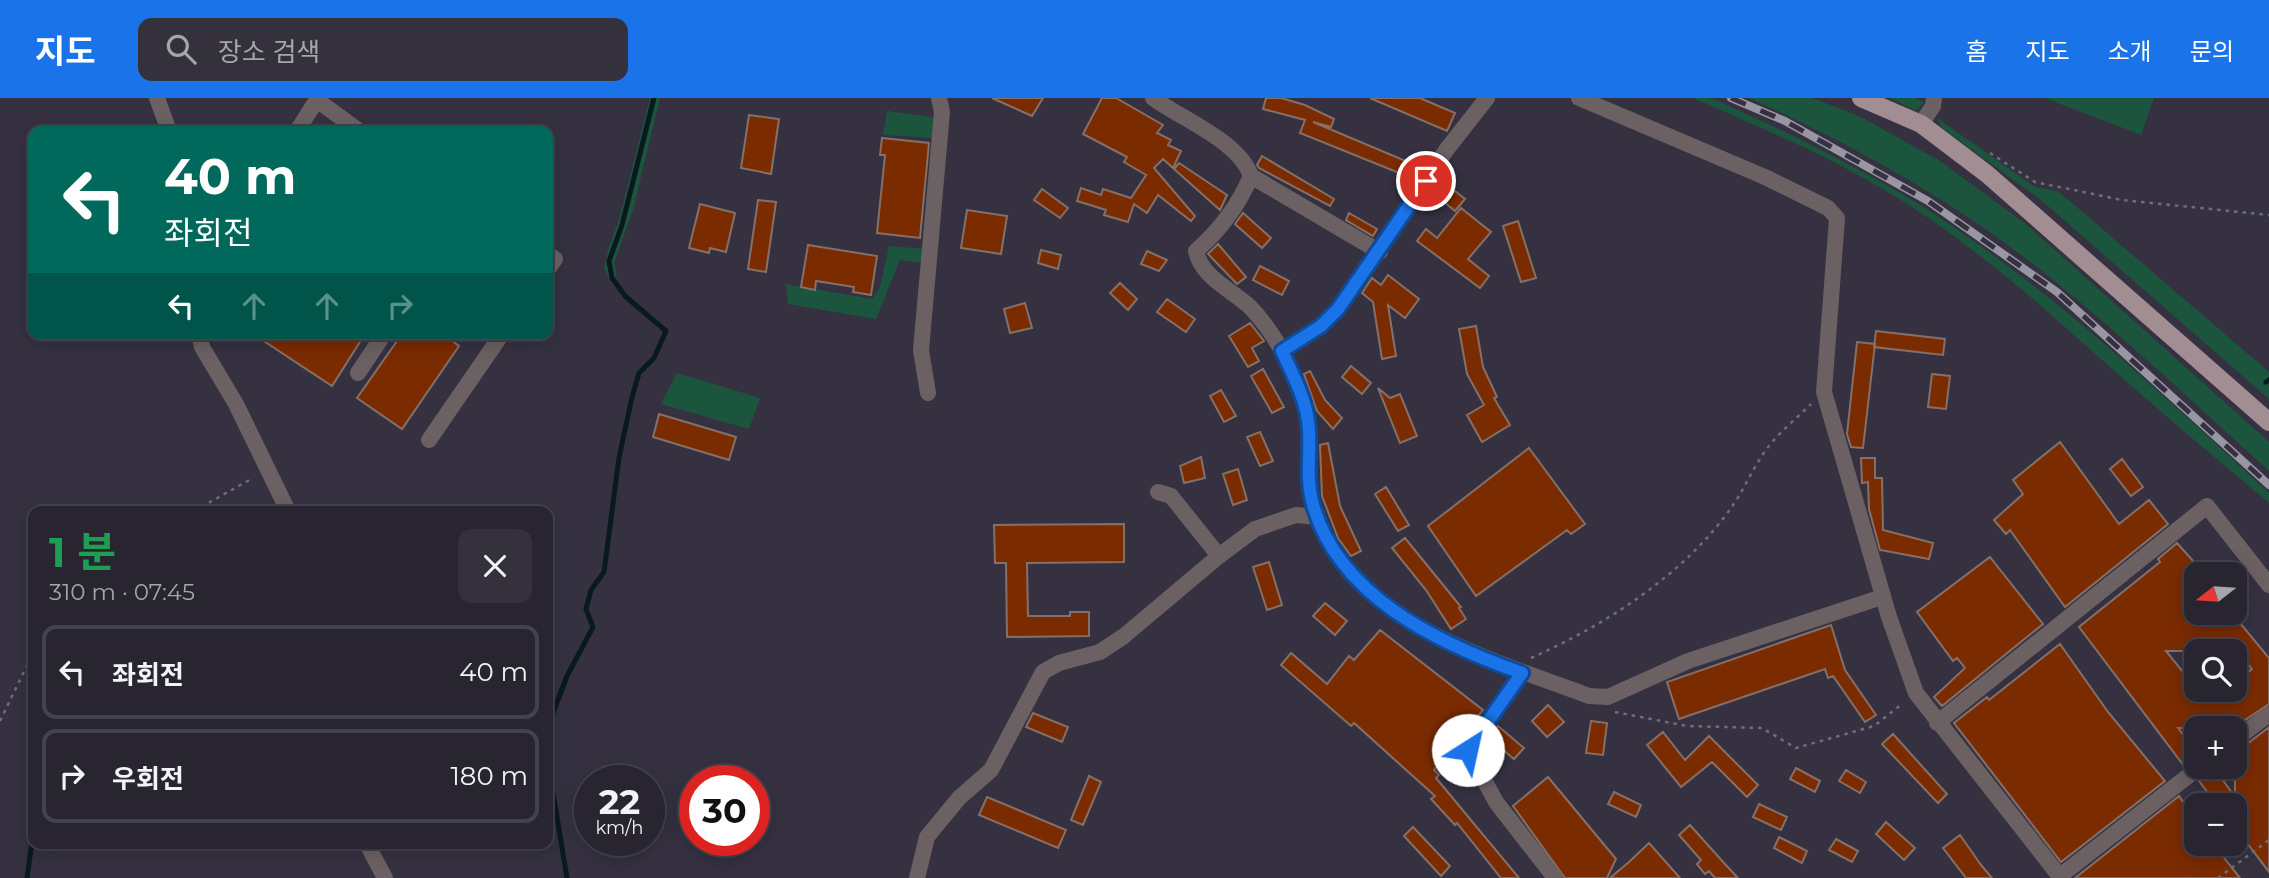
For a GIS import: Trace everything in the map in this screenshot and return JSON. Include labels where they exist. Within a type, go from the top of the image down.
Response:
[{"type":"main road","points":[[1861,98],[1921,124],[1987,174],[2269,422]]},
{"type":"street","points":[[157,98],[167,126]]},
{"type":"street","points":[[928,393],[921,350],[941,124],[939,98]]},
{"type":"street","points":[[1153,98],[1236,152],[1247,164],[1251,176],[1380,252]]},
{"type":"street","points":[[1282,351],[1321,326],[1338,309],[1380,252],[1447,149],[1487,98]]},
{"type":"street","points":[[1579,98],[1765,177],[1828,208],[1837,218],[1824,392],[1882,597],[1916,693],[2061,877],[2185,779]]},
{"type":"street","points":[[1921,124],[1933,106],[1934,98]]},
{"type":"street","points":[[300,126],[317,99],[352,126]]},
{"type":"street","points":[[1251,176],[1244,192],[1218,229],[1196,251],[1198,263],[1251,308],[1282,351],[1300,392],[1308,421],[1306,461],[1322,532],[1344,569],[1369,594],[1456,647],[1515,671],[1590,696],[1608,697],[1688,661],[1882,597]]},
{"type":"street","points":[[200,340],[236,404],[286,506]]},
{"type":"street","points":[[358,373],[380,340]]},
{"type":"street","points":[[429,440],[498,340]]},
{"type":"street","points":[[1158,492],[1171,496],[1219,556]]},
{"type":"street","points":[[1937,723],[2207,506],[2269,585]]},
{"type":"street","points":[[917,878],[927,837],[959,798],[991,770],[1042,673],[1059,663],[1100,652],[1124,636],[1255,529],[1296,515],[1317,517]]},
{"type":"street","points":[[1515,671],[1468,750],[1496,802],[1555,878]]},
{"type":"street","points":[[2247,731],[2269,714]]},
{"type":"street","points":[[370,849],[385,878]]},
{"type":"path","points":[[1989,152],[2035,182],[2122,200],[2269,215]]},
{"type":"path","points":[[1515,671],[1636,599],[1697,548],[1733,506],[1761,456],[1824,392]]},
{"type":"path","points":[[203,506],[269,470]]},
{"type":"path","points":[[0,720],[28,663]]},
{"type":"path","points":[[1590,696],[1618,714],[1687,726],[1762,728],[1796,748],[1874,726],[1916,693]]},
{"type":"path","points":[[2218,878],[2269,840]]},
{"type":"green space","points":[[650,98],[660,98],[633,210],[614,263],[617,276],[609,279],[604,268]]},
{"type":"green space","points":[[1693,98],[1711,98],[1860,170],[1945,221],[1988,251],[2072,316],[2191,421],[2269,493],[2269,503],[2034,300],[1944,228],[1834,162]]},
{"type":"green space","points":[[1749,98],[1812,98],[1859,116],[1940,161],[2027,225],[2269,442],[2269,471],[2103,322],[2011,248],[1940,199],[1866,155]]},
{"type":"green space","points":[[1890,98],[1915,98],[1924,102],[1916,111]]},
{"type":"green space","points":[[2045,98],[2154,98],[2141,135]]},
{"type":"green space","points":[[887,111],[939,118],[936,138],[883,135]]},
{"type":"green space","points":[[1937,118],[2035,187],[2058,191],[2269,372],[2269,399],[2041,200],[1942,128]]},
{"type":"green space","points":[[889,246],[927,249],[919,263],[900,260],[876,319],[788,304],[786,284],[872,299],[880,287]]},
{"type":"green space","points":[[677,373],[760,398],[749,429],[661,404]]},
{"type":"building","points":[[992,98],[1043,98],[1032,116]]},
{"type":"building","points":[[1102,98],[1116,98],[1163,125],[1157,133],[1171,140],[1168,145],[1181,151],[1173,168],[1163,159],[1154,168],[1195,216],[1191,221],[1158,195],[1147,213],[1134,204],[1128,222],[1104,215],[1106,210],[1077,201],[1081,188],[1101,195],[1103,189],[1131,198],[1146,175],[1124,162],[1127,157],[1083,134]]},
{"type":"building","points":[[1266,98],[1281,98],[1305,105],[1334,119],[1331,127],[1313,122],[1420,167],[1418,173],[1414,179],[1300,133],[1305,120],[1263,109]]},
{"type":"building","points":[[1370,98],[1420,98],[1455,113],[1447,131]]},
{"type":"building","points":[[749,115],[779,119],[771,174],[741,168]]},
{"type":"building","points":[[882,138],[929,143],[920,238],[877,233],[885,155],[880,155]]},
{"type":"building","points":[[1262,156],[1334,199],[1330,206],[1259,168],[1257,165]]},
{"type":"building","points":[[1179,163],[1227,195],[1220,210],[1174,169]]},
{"type":"building","points":[[1440,179],[1465,199],[1455,211],[1431,191]]},
{"type":"building","points":[[1042,189],[1068,208],[1060,218],[1034,200]]},
{"type":"building","points":[[758,200],[776,202],[766,272],[748,269]]},
{"type":"building","points":[[700,204],[735,213],[726,252],[710,248],[709,253],[689,248]]},
{"type":"building","points":[[1461,208],[1491,232],[1468,259],[1489,276],[1480,288],[1417,241],[1426,229],[1437,238]]},
{"type":"building","points":[[967,210],[1007,216],[1001,254],[961,248]]},
{"type":"building","points":[[1243,213],[1271,238],[1262,248],[1235,224]]},
{"type":"building","points":[[1349,213],[1377,229],[1373,236],[1346,220]]},
{"type":"building","points":[[1518,221],[1536,278],[1521,282],[1503,226]]},
{"type":"building","points":[[1218,244],[1246,277],[1237,284],[1208,254]]},
{"type":"building","points":[[808,245],[877,256],[871,295],[853,292],[854,287],[816,281],[815,290],[801,287]]},
{"type":"building","points":[[1041,250],[1061,255],[1058,269],[1038,263]]},
{"type":"building","points":[[1147,251],[1167,260],[1159,271],[1141,264]]},
{"type":"building","points":[[1260,266],[1289,281],[1282,295],[1253,280]]},
{"type":"building","points":[[1388,275],[1419,299],[1405,318],[1388,305],[1396,356],[1382,359],[1373,302],[1362,293],[1372,278],[1381,285]]},
{"type":"building","points":[[1120,283],[1137,299],[1128,310],[1110,293]]},
{"type":"building","points":[[1167,299],[1195,319],[1186,332],[1157,312]]},
{"type":"building","points":[[1025,303],[1032,328],[1010,333],[1004,309]]},
{"type":"building","points":[[1250,323],[1264,341],[1252,348],[1259,361],[1248,367],[1229,336]]},
{"type":"building","points":[[1476,326],[1483,367],[1497,397],[1494,398],[1510,425],[1482,442],[1467,415],[1484,405],[1467,374],[1459,329]]},
{"type":"building","points":[[1876,331],[1945,339],[1943,355],[1874,347]]},
{"type":"building","points":[[262,340],[361,340],[332,386]]},
{"type":"building","points":[[398,340],[451,340],[459,346],[402,429],[357,398]]},
{"type":"building","points":[[1857,342],[1875,344],[1863,448],[1851,447],[1847,434]]},
{"type":"building","points":[[1351,366],[1371,383],[1362,394],[1342,377]]},
{"type":"building","points":[[1263,369],[1284,407],[1272,413],[1251,376]]},
{"type":"building","points":[[1310,371],[1325,400],[1342,418],[1333,429],[1317,411],[1304,374]]},
{"type":"building","points":[[1932,374],[1950,376],[1946,409],[1928,407]]},
{"type":"building","points":[[1378,388],[1390,398],[1400,394],[1417,436],[1400,443]]},
{"type":"building","points":[[1221,390],[1236,416],[1224,422],[1210,396]]},
{"type":"building","points":[[659,414],[736,437],[729,460],[653,437]]},
{"type":"building","points":[[1260,432],[1273,461],[1260,466],[1247,437]]},
{"type":"building","points":[[2060,442],[2119,524],[2149,500],[2168,524],[2065,607],[2010,530],[2006,534],[1994,520],[2023,494],[2013,480]]},
{"type":"building","points":[[1328,443],[1340,506],[1361,551],[1351,556],[1338,538],[1322,496],[1320,445]]},
{"type":"building","points":[[1529,448],[1585,524],[1571,534],[1567,530],[1476,596],[1428,526]]},
{"type":"building","points":[[1201,457],[1205,478],[1184,483],[1180,466]]},
{"type":"building","points":[[1861,458],[1875,458],[1875,478],[1882,478],[1883,530],[1933,543],[1929,559],[1880,550],[1869,509],[1868,482],[1862,483]]},
{"type":"building","points":[[2122,459],[2143,487],[2131,496],[2110,469]]},
{"type":"building","points":[[1238,469],[1247,500],[1233,505],[1223,474]]},
{"type":"building","points":[[1386,487],[1409,525],[1398,531],[1375,494]]},
{"type":"building","points":[[1124,524],[1124,562],[1027,563],[1028,616],[1070,616],[1070,612],[1089,612],[1089,636],[1007,637],[1006,563],[995,563],[994,525]]},
{"type":"building","points":[[1405,538],[1461,607],[1459,608],[1466,619],[1451,629],[1426,590],[1392,548]]},
{"type":"building","points":[[2177,543],[2194,562],[2184,562],[2184,625],[2242,625],[2269,658],[2269,704],[2247,719],[2247,716],[2184,716],[2184,728],[2178,728],[2184,736],[2184,766],[2079,627],[2160,562],[2158,559]]},
{"type":"building","points":[[1990,557],[2043,624],[1942,706],[1934,697],[1965,668],[1957,658],[1953,661],[1917,612]]},
{"type":"building","points":[[1269,562],[1282,605],[1267,610],[1253,567]]},
{"type":"building","points":[[1325,603],[1347,621],[1335,635],[1313,616]]},
{"type":"building","points":[[1831,625],[1845,670],[1876,715],[1865,722],[1833,676],[1828,678],[1825,669],[1679,719],[1667,682]]},
{"type":"building","points":[[1380,630],[1483,710],[1434,770],[1439,775],[1436,778],[1519,878],[1501,878],[1457,823],[1455,825],[1431,799],[1435,796],[1354,723],[1351,726],[1281,665],[1291,653],[1327,684],[1349,656],[1354,660]]},
{"type":"building","points":[[2060,644],[2108,712],[2165,781],[2061,862],[1954,723],[1987,697],[1989,700]]},
{"type":"building","points":[[1548,705],[1564,722],[1547,737],[1532,721]]},
{"type":"building","points":[[1033,713],[1068,727],[1062,742],[1026,727]]},
{"type":"building","points":[[1591,721],[1607,723],[1603,755],[1586,753]]},
{"type":"building","points":[[1498,726],[1524,748],[1514,759],[1489,738]]},
{"type":"building","points":[[2269,727],[2269,872],[2247,843],[2247,793],[2235,793],[2235,779],[2247,779],[2247,744]]},
{"type":"building","points":[[1663,732],[1685,760],[1709,736],[1758,785],[1747,797],[1712,762],[1681,787],[1647,745]]},
{"type":"building","points":[[1893,734],[1947,794],[1938,803],[1882,744]]},
{"type":"building","points":[[1796,768],[1820,781],[1815,792],[1790,779]]},
{"type":"building","points":[[1846,770],[1866,782],[1860,793],[1839,781]]},
{"type":"building","points":[[1089,776],[1101,782],[1083,825],[1071,820]]},
{"type":"building","points":[[1548,777],[1616,859],[1607,878],[1565,878],[1513,806]]},
{"type":"building","points":[[2201,779],[2222,779],[2232,793],[2208,793],[2199,781]]},
{"type":"building","points":[[1614,792],[1641,805],[1636,817],[1608,804]]},
{"type":"building","points":[[2179,796],[2184,803],[2184,856],[2223,856],[2240,878],[2075,878]]},
{"type":"building","points":[[987,797],[1066,830],[1058,848],[979,815]]},
{"type":"building","points":[[1759,804],[1787,817],[1781,830],[1753,817]]},
{"type":"building","points":[[1886,822],[1915,848],[1904,860],[1876,834]]},
{"type":"building","points":[[1690,825],[1738,878],[1715,878],[1709,871],[1705,874],[1697,864],[1701,860],[1679,835]]},
{"type":"building","points":[[1413,827],[1450,866],[1441,876],[1404,836]]},
{"type":"building","points":[[1960,835],[1992,878],[1966,878],[1943,848]]},
{"type":"building","points":[[1779,837],[1807,851],[1802,863],[1774,848]]},
{"type":"building","points":[[1836,839],[1858,851],[1852,862],[1829,850]]},
{"type":"building","points":[[1649,843],[1680,878],[1610,878],[1629,862]]},
{"type":"waterway","points":[[553,713],[567,676],[593,627],[586,609],[591,590],[604,572],[619,458],[632,397],[639,373],[654,358],[666,331],[625,296],[612,278],[609,261],[622,225],[654,98]]},
{"type":"waterway","points":[[553,793],[567,878]]},
{"type":"waterway","points":[[27,878],[31,849]]},
{"type":"railway","points":[[1731,98],[1785,121],[1928,201],[2057,292],[2269,485]]},
{"type":"route","points":[[1426,181],[1380,252],[1338,309],[1321,326],[1282,351],[1300,392],[1308,421],[1306,461],[1312,500],[1322,532],[1344,569],[1369,594],[1456,647],[1522,673],[1468,750]]}]
